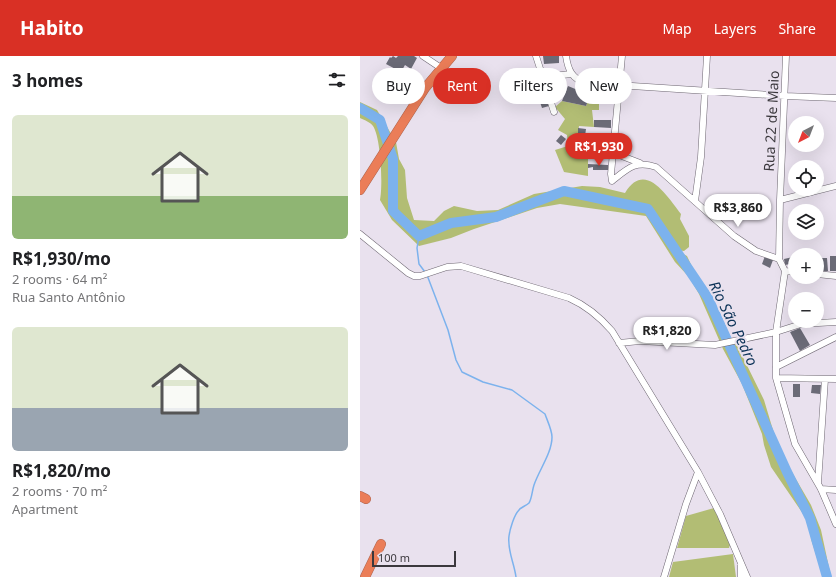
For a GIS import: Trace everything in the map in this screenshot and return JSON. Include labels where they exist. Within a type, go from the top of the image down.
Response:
[{"type":"highway","points":[[441,68],[452,56]]},
{"type":"highway","points":[[360,190],[400,125],[433,79]]},
{"type":"highway","points":[[364,577],[381,544]]},
{"type":"highway","points":[[360,569],[364,577]]},
{"type":"street","points":[[424,56],[441,68]]},
{"type":"street","points":[[536,56],[539,68]]},
{"type":"street","points":[[566,56],[568,67],[575,77]]},
{"type":"street","points":[[621,68],[622,56]]},
{"type":"street","points":[[695,201],[701,157],[707,56]]},
{"type":"street","name":"Rua 22 de Maio","points":[[779,259],[786,56]]},
{"type":"street","points":[[567,74],[572,74]]},
{"type":"street","points":[[632,88],[836,98]]},
{"type":"street","points":[[551,104],[554,112]]},
{"type":"street","points":[[618,104],[611,174],[612,181],[626,170],[642,163]]},
{"type":"street","points":[[614,153],[656,167],[734,236],[756,251],[779,259],[785,272],[776,332],[776,378],[795,444],[818,483],[836,524]]},
{"type":"street","points":[[780,200],[836,186]]},
{"type":"street","points":[[360,234],[408,273],[414,276],[424,275],[431,271],[447,267],[461,266],[570,298],[582,304],[602,319],[619,343],[698,472],[720,514],[747,577]]},
{"type":"street","points":[[824,275],[836,276]]},
{"type":"street","points":[[619,343],[640,341],[715,345],[776,332],[801,324],[836,322]]},
{"type":"street","points":[[776,367],[836,338]]},
{"type":"street","points":[[776,378],[836,379]]},
{"type":"street","points":[[818,483],[825,379]]},
{"type":"street","points":[[664,577],[686,504],[698,472]]},
{"type":"street","points":[[821,489],[836,490]]},
{"type":"street","points":[[740,577],[741,565]]},
{"type":"green space","points":[[360,102],[377,110],[396,142],[399,159],[405,170],[407,198],[414,220],[434,221],[444,211],[454,206],[477,211],[498,210],[534,194],[582,186],[600,187],[625,193],[633,184],[640,180],[648,180],[655,184],[669,198],[681,214],[680,219],[689,236],[689,247],[684,251],[676,250],[687,256],[729,345],[736,343],[764,400],[779,450],[811,505],[821,530],[831,577],[823,577],[811,539],[810,524],[771,467],[762,434],[742,384],[723,349],[699,294],[689,277],[675,262],[646,216],[560,204],[537,208],[451,238],[419,246],[392,220],[380,200],[381,174],[378,141],[373,126],[369,122],[360,118]]},
{"type":"green space","points":[[567,102],[586,106],[587,104],[599,104],[599,110],[592,110],[594,127],[579,126],[578,134],[582,136],[583,157],[588,158],[588,176],[564,172],[555,150],[568,146],[567,135],[558,130],[565,119],[555,107],[558,104],[567,104]]},
{"type":"green space","points":[[714,508],[730,545],[729,548],[677,548],[686,516]]},
{"type":"green space","points":[[733,554],[736,577],[669,577],[673,562]]},
{"type":"building","points":[[393,56],[396,58],[398,56],[414,56],[417,58],[412,68],[405,65],[403,68],[394,68],[386,64],[390,57],[391,58]]},
{"type":"building","points":[[543,56],[559,56],[559,63],[544,64]]},
{"type":"building","points":[[568,86],[575,89],[575,104],[567,102]]},
{"type":"building","points":[[541,104],[548,104],[549,106],[542,108]]},
{"type":"building","points":[[576,104],[587,104],[586,106]]},
{"type":"building","points":[[594,120],[611,120],[611,128],[594,127]]},
{"type":"building","points":[[578,128],[586,129],[585,136],[609,139],[609,145],[583,142],[582,136],[578,134]]},
{"type":"building","points":[[561,135],[566,139],[561,145],[556,141]]},
{"type":"building","points":[[588,164],[608,165],[608,170],[593,170],[593,167],[588,168]]},
{"type":"building","points":[[765,256],[773,260],[770,268],[762,264]]},
{"type":"building","points":[[830,256],[836,256],[836,271],[830,271]]},
{"type":"building","points":[[788,258],[788,264],[785,265],[784,259]]},
{"type":"building","points":[[824,258],[827,258],[828,271],[824,272]]},
{"type":"building","points":[[800,328],[810,345],[800,351],[790,332]]},
{"type":"building","points":[[793,384],[800,384],[800,397],[793,397]]},
{"type":"building","points":[[812,385],[821,385],[820,394],[811,393]]},
{"type":"waterway","name":"Rio São Pedro","points":[[360,108],[380,120],[393,159],[393,211],[419,236],[451,223],[496,217],[564,191],[648,209],[708,298],[787,472],[810,518],[827,577]]},
{"type":"waterway","points":[[419,236],[417,248],[419,264],[425,272]]},
{"type":"waterway","points":[[427,275],[448,330],[456,360],[462,372],[483,382],[512,390],[545,414],[552,434],[550,449],[536,479],[530,501],[517,512],[510,530],[509,546],[516,577]]}]
